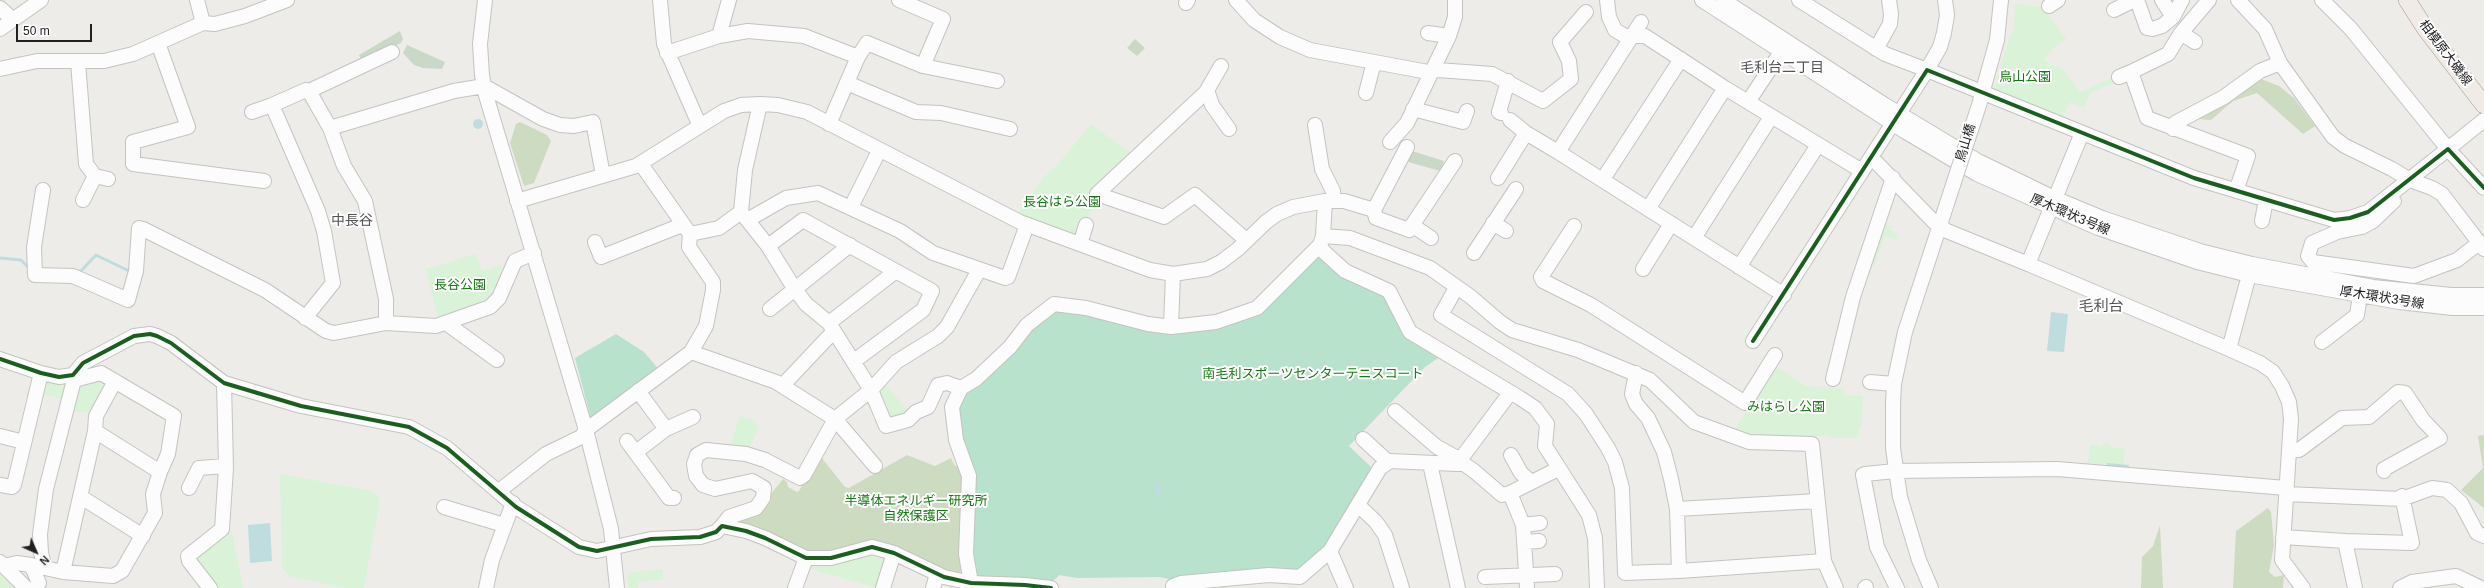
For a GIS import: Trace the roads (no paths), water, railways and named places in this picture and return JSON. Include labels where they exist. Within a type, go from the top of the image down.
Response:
[{"type":"main road","name":"相模原大磯線","points":[[2407,0],[2425,28],[2484,105]]},
{"type":"street","points":[[0,29],[41,0]]},
{"type":"street","points":[[0,69],[37,61],[104,62],[158,43],[203,23],[215,24],[245,16],[287,0]]},
{"type":"street","points":[[485,0],[480,44],[484,86],[586,430],[611,528],[617,588]]},
{"type":"street","points":[[660,0],[664,44],[699,124]]},
{"type":"street","points":[[719,36],[729,0]]},
{"type":"street","points":[[899,0],[943,20],[923,66]]},
{"type":"street","points":[[1236,0],[1254,20],[1280,38],[1310,50],[1428,72],[1431,70],[1487,73],[1508,82],[1543,102],[1571,79],[1569,61],[1560,42],[1586,12]]},
{"type":"street","points":[[1390,142],[1407,123],[1431,70],[1449,36],[1455,17],[1455,0]]},
{"type":"street","points":[[1607,0],[1609,17],[1615,30],[1624,36],[1645,36],[1725,88],[1862,171]]},
{"type":"street","name":"厚木環状3号線","points":[[1702,0],[1781,52],[1895,118]]},
{"type":"street","name":"厚木環状3号線","points":[[1723,0],[1977,174],[2052,203],[2150,235],[2252,264],[2373,287],[2451,295],[2484,295]]},
{"type":"street","points":[[1799,0],[1876,49],[1926,70],[1981,97],[2082,133],[2194,178],[2334,220],[2350,218],[2368,212],[2484,120]]},
{"type":"street","points":[[1876,49],[1890,24],[1891,14],[1889,0]]},
{"type":"street","points":[[1753,341],[1784,295],[1862,171],[1872,158],[1895,118],[1940,47],[1947,15],[1945,0]]},
{"type":"street","name":"鳥山橋","points":[[1931,588],[1907,524],[1896,471],[1893,424],[1894,384],[1905,332],[1941,226],[1997,40],[2001,0]]},
{"type":"street","points":[[2114,10],[2134,0]]},
{"type":"street","points":[[2137,0],[2147,28],[2152,29],[2162,26],[2173,17],[2182,0]]},
{"type":"street","points":[[2162,0],[2173,17]]},
{"type":"street","points":[[2238,0],[2265,29],[2280,63],[2332,136],[2345,146],[2392,169],[2405,183],[2432,188],[2442,194],[2482,246],[2457,260],[2414,276],[2313,262],[2308,256],[2312,243],[2337,232],[2362,227],[2373,221],[2392,204],[2405,183]]},
{"type":"street","points":[[2322,0],[2351,29],[2448,149],[2484,188]]},
{"type":"street","points":[[200,1],[203,23]]},
{"type":"street","points":[[2207,1],[2181,33],[2168,54],[2125,74],[2147,118],[2248,156],[2236,191]]},
{"type":"street","points":[[0,8],[13,20]]},
{"type":"street","points":[[1558,152],[1641,22]]},
{"type":"street","points":[[667,53],[719,36],[748,31],[804,36],[858,57]]},
{"type":"street","points":[[1428,33],[1449,36]]},
{"type":"street","points":[[2181,33],[2195,42]]},
{"type":"street","points":[[158,43],[188,127],[134,142],[133,164],[258,178]]},
{"type":"street","points":[[829,124],[858,57],[867,43],[923,66],[993,78]]},
{"type":"street","points":[[252,112],[309,91],[392,52]]},
{"type":"street","points":[[1748,102],[1781,52]]},
{"type":"street","points":[[1603,179],[1681,59]]},
{"type":"street","points":[[78,62],[86,164],[101,177],[83,200]]},
{"type":"street","points":[[1366,93],[1374,62]]},
{"type":"street","points":[[2173,129],[2175,123],[2224,97],[2260,71],[2280,63]]},
{"type":"street","points":[[1221,66],[1207,90],[1096,197],[1164,217],[1195,195],[1246,240]]},
{"type":"street","points":[[1508,82],[1499,112],[1526,133],[1603,179],[1784,295]]},
{"type":"street","points":[[847,83],[916,112],[965,114],[1006,125]]},
{"type":"street","points":[[330,128],[454,91],[484,86],[543,119],[560,125],[574,126],[593,122],[603,175]]},
{"type":"street","points":[[1648,209],[1725,88]]},
{"type":"street","points":[[1207,90],[1212,105],[1229,129]]},
{"type":"street","points":[[309,91],[330,128],[344,166],[365,201],[386,299],[386,323]]},
{"type":"street","points":[[517,201],[641,164],[699,124],[724,110],[741,105],[760,104],[791,107],[807,112],[879,151],[1027,225],[1150,270],[1173,274],[1207,269],[1221,262],[1277,214],[1293,206],[1329,201],[1344,201],[1374,210]]},
{"type":"street","points":[[760,104],[745,170],[745,215],[768,246],[794,288],[806,304],[832,327],[854,360],[871,390],[887,428],[908,420],[916,412],[928,407],[938,385],[947,383],[961,388]]},
{"type":"street","points":[[272,105],[291,163],[322,209],[324,258],[333,282],[305,318]]},
{"type":"street","points":[[1413,109],[1467,119]]},
{"type":"street","points":[[1694,238],[1771,116]]},
{"type":"street","points":[[1315,125],[1322,169],[1334,191],[1329,201],[1322,240],[1323,251],[1345,271],[1389,291],[1410,332],[1534,408],[1548,424],[1545,446],[1558,469],[1589,515],[1595,538],[1597,588]]},
{"type":"street","points":[[1498,178],[1526,133]]},
{"type":"street","points":[[2028,264],[2082,133]]},
{"type":"street","points":[[1739,267],[1818,145]]},
{"type":"street","points":[[1407,147],[1374,210],[1376,218],[1403,230],[1409,230],[1455,161]]},
{"type":"street","points":[[851,207],[879,151]]},
{"type":"street","points":[[1872,158],[1947,231],[2229,349],[2260,363],[2273,372],[2282,386],[2291,415],[2282,560],[2303,588]]},
{"type":"street","points":[[499,490],[546,454],[581,437],[586,430],[691,352],[706,326],[713,290],[713,282],[689,248],[686,230],[641,164]]},
{"type":"street","points":[[1833,379],[1853,297],[1893,178]]},
{"type":"street","points":[[1474,253],[1516,189]]},
{"type":"street","points":[[43,190],[34,247],[35,275],[73,276],[128,300],[136,271],[139,228],[265,290],[326,331],[334,333],[386,323],[436,326],[452,331],[492,356]]},
{"type":"street","points":[[595,242],[601,257],[632,241],[686,230],[719,228],[745,215],[786,198],[818,193],[900,231],[933,253],[979,270],[1008,277],[1027,225]]},
{"type":"street","points":[[2262,221],[2266,200]]},
{"type":"street","name":"厚木環状3号線","points":[[2052,203],[2147,246],[2197,262],[2249,275],[2360,295],[2453,308],[2484,308]]},
{"type":"street","points":[[768,246],[802,220],[932,291],[923,310],[854,360]]},
{"type":"street","points":[[1493,223],[1506,232]]},
{"type":"street","points":[[1643,269],[1671,224]]},
{"type":"street","points":[[1080,244],[1086,225]]},
{"type":"street","points":[[1412,225],[1431,238]]},
{"type":"street","points":[[1574,226],[1541,277],[1543,281],[1591,305],[1745,403],[1775,355]]},
{"type":"street","points":[[974,585],[966,554],[969,476],[956,440],[952,407],[961,388],[976,379],[1010,347],[1028,324],[1054,304],[1080,307],[1171,327],[1216,322],[1252,310],[1322,240],[1350,238],[1430,268],[1456,288],[1472,297],[1500,322],[1512,330],[1578,350],[1636,373],[1658,386],[1694,422],[1744,441],[1812,444],[1824,561],[1836,588]]},
{"type":"street","points":[[770,309],[794,288],[850,245]]},
{"type":"street","points":[[452,331],[490,307],[499,298],[515,260],[534,253]]},
{"type":"street","points":[[0,359],[41,373],[59,377],[73,377],[101,372],[174,416],[168,454],[153,494],[155,513],[122,571],[113,576],[63,572],[45,568],[41,553],[40,534],[46,489],[73,377],[83,363],[134,336],[150,334],[171,343],[224,383],[301,406],[409,427],[447,448],[513,503],[579,546],[596,551],[651,538],[700,537],[716,532],[729,518],[756,508],[763,498],[764,488],[752,480],[715,489],[708,488],[696,476],[694,464],[698,455],[706,450],[746,454],[765,460],[800,478],[804,475],[835,419],[871,390],[896,362],[938,336],[947,327],[979,270]]},
{"type":"street","points":[[782,386],[832,327],[896,271]]},
{"type":"street","points":[[1171,327],[1173,274]]},
{"type":"street","points":[[2229,349],[2249,275]]},
{"type":"street","points":[[1456,288],[1441,315],[1568,394],[1586,414],[1608,448],[1615,462],[1622,488],[1625,573],[1679,571],[1824,561]]},
{"type":"street","points":[[2322,342],[2356,315],[2360,295]]},
{"type":"street","points":[[691,352],[782,386],[835,419],[875,466]]},
{"type":"street","points":[[0,485],[12,487],[14,485],[41,373]]},
{"type":"street","points":[[1636,373],[1632,394],[1636,404],[1648,418],[1664,452],[1677,509],[1679,571]]},
{"type":"street","points":[[63,572],[95,431],[96,416],[115,381]]},
{"type":"street","points":[[1870,382],[1894,384]]},
{"type":"street","points":[[210,588],[189,561],[188,556],[222,529],[226,466],[224,383]]},
{"type":"street","points":[[638,391],[666,429]]},
{"type":"street","points":[[2290,450],[2299,450],[2342,418],[2370,417],[2398,392],[2405,393],[2423,420],[2440,438],[2384,469],[2384,471]]},
{"type":"street","points":[[1363,439],[1388,462],[1430,464],[1458,461],[1510,393]]},
{"type":"street","points":[[1395,411],[1437,447],[1474,471],[1502,495],[1510,493],[1530,481],[1558,469]]},
{"type":"street","points":[[674,498],[669,498],[631,447],[693,417]]},
{"type":"street","points":[[95,431],[160,472]]},
{"type":"street","points":[[0,436],[24,442]]},
{"type":"street","points":[[1511,455],[1521,473],[1530,481]]},
{"type":"street","points":[[1174,587],[1181,583],[1269,575],[1283,582],[1300,577],[1330,551],[1376,472],[1388,462]]},
{"type":"street","points":[[1430,464],[1458,588]]},
{"type":"street","points":[[189,488],[199,468],[226,466]]},
{"type":"street","points":[[1897,588],[1877,548],[1864,475],[1896,471],[2056,470],[2286,491],[2402,498],[2432,488],[2447,490],[2461,503],[2477,532],[2484,539]]},
{"type":"street","points":[[1510,493],[1523,525],[1532,542],[1527,581]]},
{"type":"street","points":[[81,497],[143,536]]},
{"type":"street","points":[[2283,537],[2412,543],[2402,498]]},
{"type":"street","points":[[1677,509],[1818,501]]},
{"type":"street","points":[[486,588],[504,525],[513,503]]},
{"type":"street","points":[[1358,505],[1376,522],[1385,535],[1402,588]]},
{"type":"street","points":[[444,507],[504,525]]},
{"type":"street","points":[[1523,525],[1540,523]]},
{"type":"street","points":[[722,526],[759,535],[806,558],[830,558],[872,547],[894,553],[937,574],[974,585],[1051,588]]},
{"type":"street","points":[[2344,541],[2355,588]]},
{"type":"street","points":[[1330,551],[1346,588]]},
{"type":"street","points":[[883,588],[894,553]]},
{"type":"street","points":[[798,587],[806,558]]},
{"type":"street","points":[[2,564],[17,562],[31,565],[39,583],[35,588]]},
{"type":"street","points":[[2,564],[26,588]]},
{"type":"street","points":[[933,588],[937,574]]},
{"type":"street","points":[[1490,574],[1527,581],[1555,574]]},
{"type":"street","points":[[2400,588],[2412,582],[2456,576],[2481,588]]},
{"type":"water","points":[[478,119],[483,124],[478,129],[473,124]]},
{"type":"water","points":[[2051,312],[2068,314],[2064,352],[2047,351]]},
{"type":"water","points":[[2107,463],[2129,465],[2128,470],[2107,468]]},
{"type":"water","points":[[1160,483],[1162,496],[1156,497],[1154,484]]},
{"type":"water","points":[[270,523],[272,561],[250,563],[248,525]]},
{"type":"waterway","points":[[76,271],[81,271],[96,255],[129,271]]},
{"type":"waterway","points":[[0,258],[21,260],[30,269]]},
{"type":"district","name":"毛利台二丁目","points":[[1782,68]]},
{"type":"district","name":"中長谷","points":[[352,221]]},
{"type":"district","name":"毛利台","points":[[2101,307]]},
{"type":"park label","name":"鳥山公園","points":[[2025,77]]},
{"type":"park label","name":"長谷はら公園","points":[[1062,202]]},
{"type":"park label","name":"長谷公園","points":[[460,285]]},
{"type":"park label","name":"南毛利スポーツセンターテニスコート","points":[[1313,374]]},
{"type":"park label","name":"みはらし公園","points":[[1786,407]]},
{"type":"park label","name":"半導体エネルギー研究所 自然保護区","points":[[916,508]]}]
